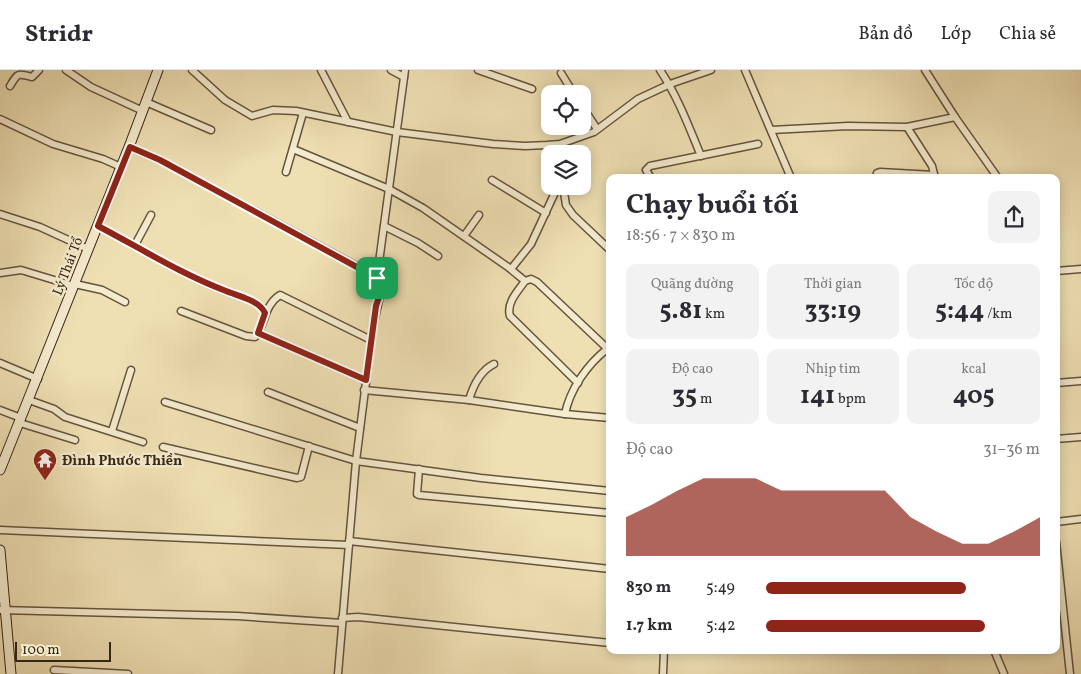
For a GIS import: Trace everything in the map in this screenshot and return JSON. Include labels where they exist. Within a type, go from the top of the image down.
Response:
[{"type":"main road","name":"Lý Thái Tổ","points":[[0,470],[130,147],[145,107],[155,71]]},
{"type":"main road","points":[[0,550],[3,610],[11,674]]},
{"type":"street","points":[[10,86],[17,75],[21,74],[32,77],[39,70]]},
{"type":"street","points":[[66,70],[91,86],[211,130]]},
{"type":"street","points":[[192,70],[225,100],[252,116],[273,110],[303,113],[396,132],[525,146],[555,144],[577,138],[598,129],[638,100],[670,84],[710,70]]},
{"type":"street","points":[[321,70],[348,122]]},
{"type":"street","points":[[377,278],[405,73],[391,70]]},
{"type":"street","points":[[478,70],[532,89]]},
{"type":"street","points":[[660,70],[670,84],[701,156]]},
{"type":"street","points":[[745,70],[789,174]]},
{"type":"street","points":[[925,70],[995,174]]},
{"type":"street","points":[[561,73],[568,85]]},
{"type":"street","points":[[286,172],[303,113]]},
{"type":"street","points":[[771,130],[848,126],[907,127],[955,117]]},
{"type":"street","points":[[0,119],[53,144],[103,159],[122,167]]},
{"type":"street","points":[[591,119],[598,129]]},
{"type":"street","points":[[907,127],[932,166],[934,174]]},
{"type":"street","points":[[648,174],[646,170],[650,166],[758,144]]},
{"type":"street","points":[[130,147],[160,160],[377,278],[380,282],[381,291],[376,306],[356,460],[338,674]]},
{"type":"street","points":[[293,149],[389,189],[423,208],[525,281]]},
{"type":"street","points":[[876,174],[880,172],[907,174]]},
{"type":"street","points":[[492,180],[546,213]]},
{"type":"street","points":[[511,270],[532,244],[554,195]]},
{"type":"street","points":[[565,195],[566,205],[573,216],[606,246]]},
{"type":"street","points":[[0,214],[40,227],[88,249]]},
{"type":"street","points":[[464,236],[479,214]]},
{"type":"street","points":[[135,245],[151,215]]},
{"type":"street","points":[[98,226],[204,283],[250,300],[263,308],[265,313]]},
{"type":"street","points":[[384,226],[418,243],[438,256]]},
{"type":"street","points":[[1060,272],[1081,269]]},
{"type":"street","points":[[0,273],[21,270],[74,285],[102,290],[125,302]]},
{"type":"street","points":[[578,383],[510,316],[508,309],[510,304],[525,281],[531,279],[537,282],[606,347]]},
{"type":"street","points":[[180,311],[246,336],[255,337],[265,313],[280,295],[371,340]]},
{"type":"street","points":[[258,333],[366,380]]},
{"type":"street","points":[[565,414],[571,392],[596,359],[606,352]]},
{"type":"street","points":[[0,364],[38,379]]},
{"type":"street","points":[[469,400],[476,382],[487,367],[494,364]]},
{"type":"street","points":[[112,431],[131,370]]},
{"type":"street","points":[[1060,383],[1081,381]]},
{"type":"street","points":[[364,390],[469,400],[565,414],[606,418]]},
{"type":"street","points":[[268,392],[360,428]]},
{"type":"street","points":[[29,400],[54,409],[65,418],[143,442]]},
{"type":"street","points":[[165,402],[356,460],[481,478],[606,491]]},
{"type":"street","points":[[0,410],[21,420],[76,440]]},
{"type":"street","points":[[1060,439],[1081,437]]},
{"type":"street","points":[[163,447],[297,478],[301,477],[305,467],[309,446]]},
{"type":"street","points":[[420,469],[419,495],[606,513]]},
{"type":"street","points":[[1060,522],[1081,519]]},
{"type":"street","points":[[0,530],[349,543],[606,569]]},
{"type":"street","points":[[1060,580],[1070,674]]},
{"type":"street","points":[[3,610],[237,616],[342,621],[358,617],[606,643]]},
{"type":"street","points":[[662,674],[664,654]]},
{"type":"street","points":[[996,654],[1004,674]]},
{"type":"street","points":[[54,670],[128,674]]},
{"type":"place","name":"Đình Phước Thiền","points":[[45,481]]},
{"type":"route","points":[[130,147],[160,160],[377,278],[380,282],[381,291],[376,306],[366,380],[258,333],[265,313],[263,308],[250,300],[204,283],[98,226],[130,147]]}]
